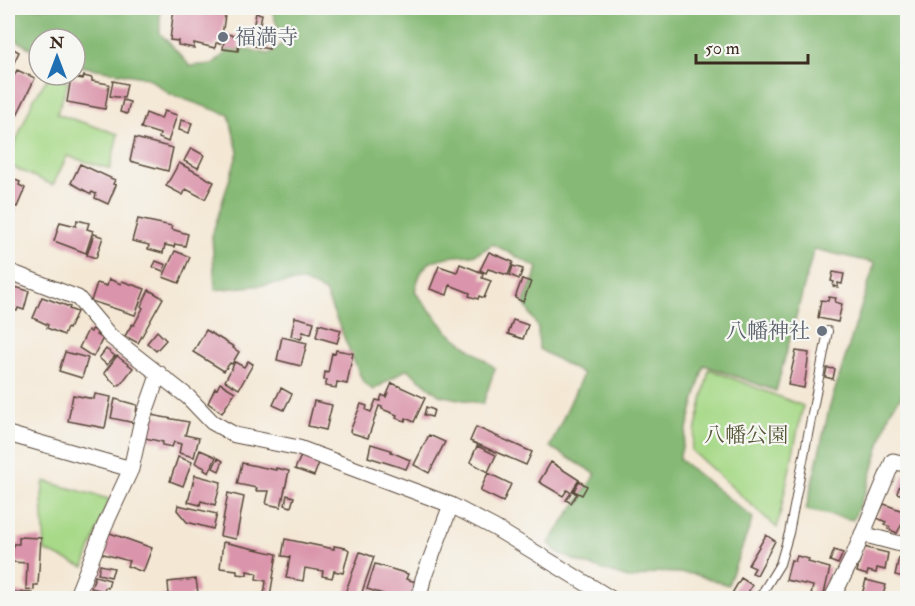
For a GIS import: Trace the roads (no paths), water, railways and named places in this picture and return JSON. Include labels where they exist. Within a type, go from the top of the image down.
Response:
[{"type":"street","points":[[8,271],[78,298],[110,336],[188,397],[212,422],[235,435],[299,448],[451,505],[495,528],[610,598]]},
{"type":"street","points":[[76,598],[104,527],[131,469],[141,424],[159,373]]},
{"type":"street","points":[[8,434],[131,469]]},
{"type":"street","points":[[832,598],[893,461],[908,465]]},
{"type":"street","points":[[419,598],[423,579],[451,505]]},
{"type":"street","points":[[862,534],[908,546]]},
{"type":"lane","points":[[759,598],[780,564],[789,533],[828,331]]},
{"type":"place","name":"福満寺","points":[[223,37]]},
{"type":"place","name":"八幡神社","points":[[822,331]]},
{"type":"park label","name":"八幡公園","points":[[746,435]]}]
